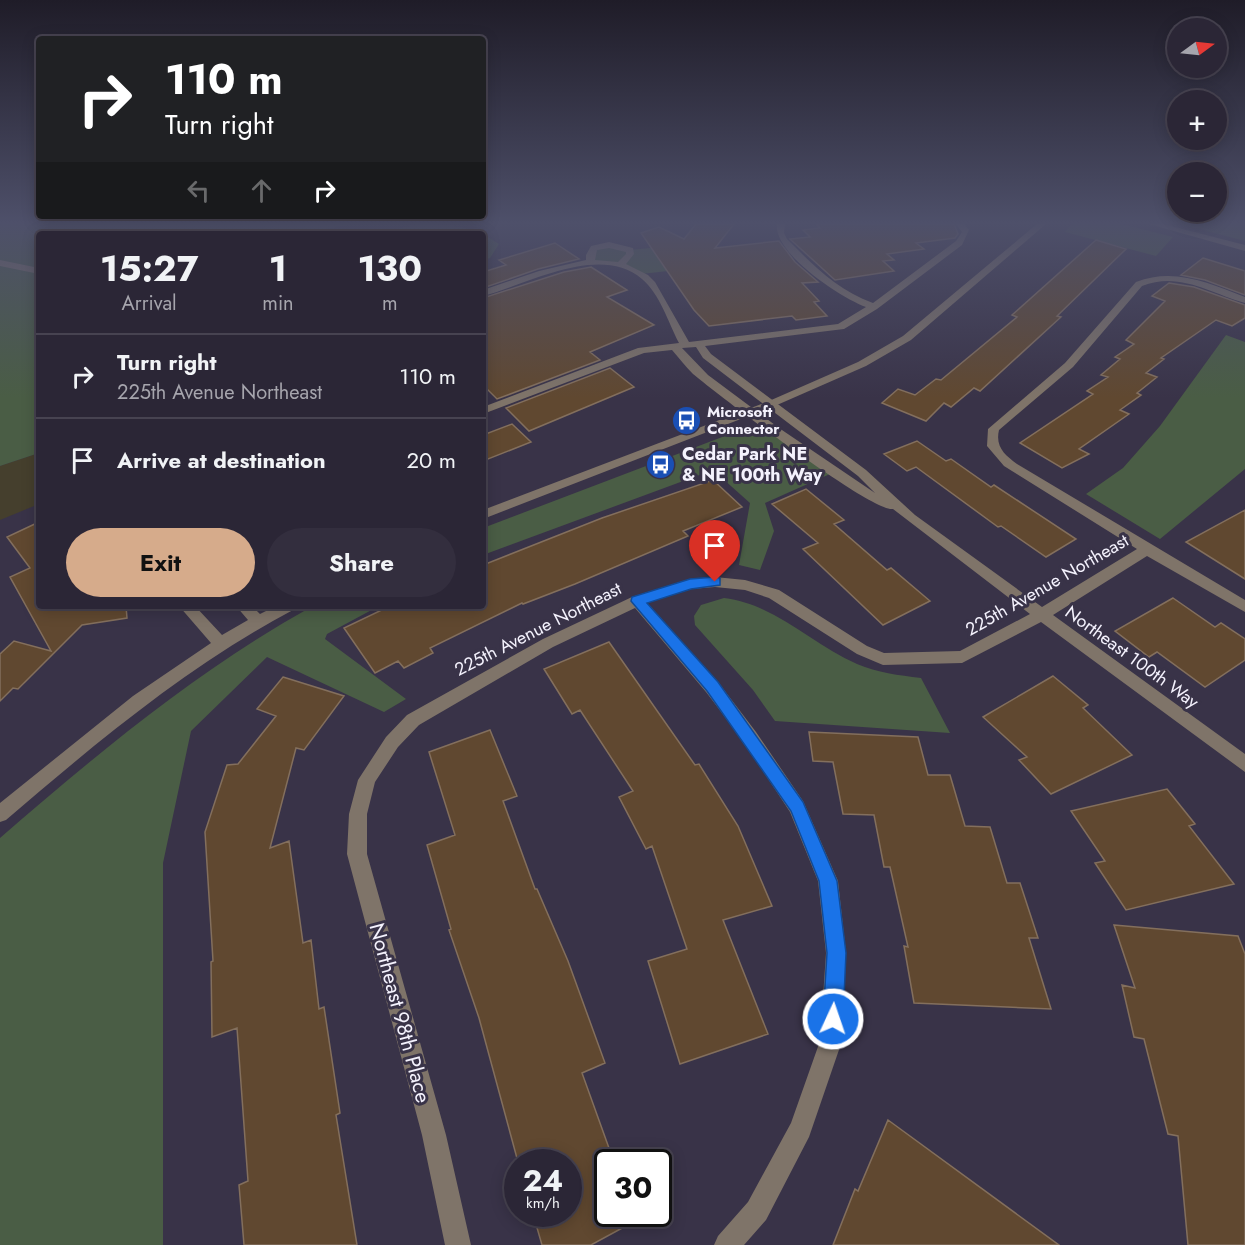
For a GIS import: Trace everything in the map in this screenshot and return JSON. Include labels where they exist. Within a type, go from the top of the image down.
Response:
[{"type":"street","points":[[486,292],[521,282]]},
{"type":"street","name":"Northeast 100th Way","points":[[649,282],[691,366],[847,483],[910,518]]},
{"type":"street","points":[[825,282],[849,298],[874,307]]},
{"type":"street","points":[[486,410],[642,350],[827,330],[847,324],[907,282]]},
{"type":"street","points":[[486,514],[773,403],[840,374],[907,338],[973,282]]},
{"type":"street","points":[[1144,282],[1131,292],[1069,365],[994,429],[990,439],[993,448],[1013,467],[1146,550],[1245,607]]},
{"type":"street","points":[[1190,282],[1245,300]]},
{"type":"street","name":"Northeast 100th Way","points":[[698,343],[707,356],[773,403],[862,472],[910,518],[1245,764]]},
{"type":"street","name":"225th Avenue Northeast","points":[[367,780],[392,742],[412,720],[548,643],[637,601],[690,584],[715,582],[745,585],[774,594],[862,650],[883,659],[962,657],[1041,615],[1146,550]]},
{"type":"street","points":[[637,601],[712,687],[798,807],[828,881],[836,953],[831,1041],[801,1129],[757,1211],[727,1245]]},
{"type":"street","points":[[189,609],[220,644]]},
{"type":"street","points":[[246,609],[258,621]]},
{"type":"street","points":[[0,814],[110,723],[220,644],[282,609]]},
{"type":"street","name":"Northeast 98th Place","points":[[367,780],[358,814],[357,854],[434,1135],[458,1245]]},
{"type":"shaded area","points":[[36,454],[36,505],[0,520],[0,466]]},
{"type":"green space","points":[[0,282],[36,282],[36,454],[0,466]]},
{"type":"green space","points":[[1226,335],[1245,342],[1245,469],[1160,539],[1086,494],[1123,468],[1160,426]]},
{"type":"green space","points":[[755,430],[772,434],[830,474],[765,503],[774,531],[760,570],[739,565],[750,503],[713,470],[486,554],[486,527],[738,431]]},
{"type":"green space","points":[[724,598],[760,608],[857,664],[880,672],[921,678],[950,733],[775,721],[753,690],[695,625],[694,616],[701,605]]},
{"type":"green space","points":[[308,609],[373,609],[327,634],[325,639],[406,699],[384,712],[267,657],[191,731],[163,863],[163,1245],[0,1245],[0,838],[150,714],[271,631]]},
{"type":"building","points":[[486,282],[500,282],[486,287]]},
{"type":"building","points":[[533,282],[615,282],[627,290],[607,297],[654,325],[590,352],[600,360],[497,399],[486,388],[486,297]]},
{"type":"building","points":[[675,282],[816,282],[802,283],[819,301],[814,302],[827,316],[796,320],[792,316],[709,326],[694,310]]},
{"type":"building","points":[[1049,282],[1092,282],[1057,316],[1061,317],[980,391],[974,388],[951,407],[944,403],[926,421],[882,403],[898,389],[915,395],[936,379],[941,380],[1017,317],[1012,315]]},
{"type":"building","points":[[1211,282],[1245,282],[1245,295]]},
{"type":"building","points":[[1169,283],[1194,287],[1245,305],[1245,318],[1232,326],[1216,320],[1161,358],[1164,359],[1146,373],[1157,377],[1137,393],[1141,395],[1120,410],[1129,414],[1079,449],[1089,454],[1062,468],[1020,443],[1093,394],[1087,391],[1108,377],[1101,375],[1120,359],[1115,357],[1134,344],[1126,340],[1165,301],[1152,296]]},
{"type":"building","points":[[610,368],[634,387],[529,431],[506,408]]},
{"type":"building","points":[[512,424],[531,442],[486,460],[486,434]]},
{"type":"building","points":[[917,441],[946,461],[951,459],[991,487],[994,485],[1076,539],[1046,557],[1001,526],[998,527],[916,467],[907,471],[884,454]]},
{"type":"building","points":[[713,480],[742,507],[683,531],[688,536],[575,584],[522,603],[430,648],[433,653],[404,668],[398,661],[375,673],[344,628],[384,609],[486,609],[486,564],[602,518]]},
{"type":"building","points":[[806,489],[844,520],[834,524],[887,570],[891,568],[930,601],[883,625],[803,549],[818,543],[772,504]]},
{"type":"building","points":[[1245,510],[1245,579],[1186,542]]},
{"type":"building","points":[[36,523],[36,609],[126,609],[127,618],[82,625],[18,689],[13,688],[0,701],[0,654],[14,641],[51,651],[10,577],[30,568],[7,537]]},
{"type":"building","points":[[1173,598],[1215,627],[1221,623],[1245,639],[1245,660],[1205,687],[1157,652],[1149,657],[1115,631]]},
{"type":"building","points":[[609,642],[695,765],[699,764],[738,826],[772,906],[723,920],[768,1034],[680,1064],[648,961],[687,949],[652,846],[646,849],[619,797],[633,791],[580,710],[572,714],[544,669]]},
{"type":"building","points":[[1053,676],[1088,705],[1083,708],[1132,755],[1051,794],[1019,760],[1027,757],[983,717]]},
{"type":"building","points":[[283,677],[344,696],[304,750],[296,748],[270,848],[289,841],[303,943],[311,940],[319,1009],[324,1007],[340,1113],[336,1115],[357,1245],[244,1245],[239,1185],[248,1181],[237,1028],[212,1037],[211,962],[213,961],[205,832],[227,765],[238,764],[276,716],[257,709]]},
{"type":"building","points":[[490,730],[517,796],[503,801],[535,889],[537,889],[568,961],[605,1063],[582,1073],[609,1149],[594,1149],[594,1227],[624,1227],[591,1245],[542,1245],[537,1227],[582,1227],[582,1149],[514,1149],[479,1018],[449,930],[451,929],[427,845],[455,835],[429,752]]},
{"type":"building","points":[[809,732],[918,737],[928,775],[950,775],[965,826],[990,827],[1007,883],[1020,883],[1038,938],[1029,938],[1051,1009],[914,1003],[904,946],[908,947],[890,867],[884,867],[874,815],[843,814],[833,762],[813,761]]},
{"type":"building","points":[[1167,789],[1195,824],[1189,826],[1234,884],[1126,910],[1095,863],[1105,861],[1071,811]]},
{"type":"building","points":[[1114,925],[1238,936],[1245,954],[1245,1245],[1188,1245],[1178,1136],[1168,1134],[1144,1039],[1134,1037],[1122,985],[1135,988]]},
{"type":"building","points":[[888,1120],[1059,1245],[833,1245],[855,1189],[858,1191]]},
{"type":"place","name":"Microsoft Connector","points":[[686,421]]},
{"type":"place","name":"Cedar Park NE & NE 100th Way","points":[[661,464]]},
{"type":"route","points":[[715,582],[690,584],[637,601],[712,687],[798,807],[828,881],[836,953],[833,1019]]}]
